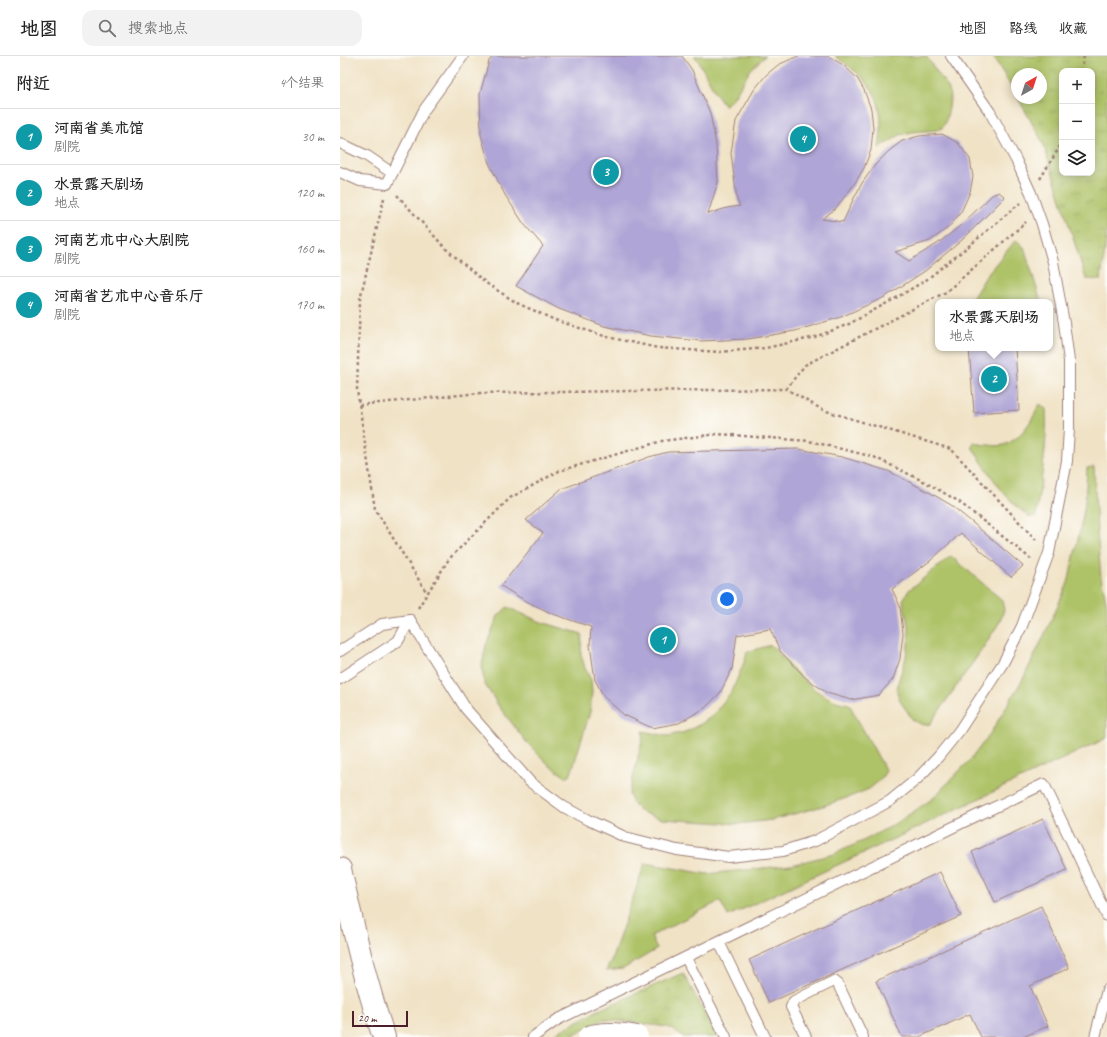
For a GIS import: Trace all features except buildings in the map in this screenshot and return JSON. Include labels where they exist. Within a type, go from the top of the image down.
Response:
[{"type":"street","points":[[340,869],[357,946],[384,1037]]},
{"type":"street","points":[[589,1037],[593,1035],[617,1034],[637,1037]]},
{"type":"lane","points":[[340,172],[360,181],[387,184],[424,110],[463,56]]},
{"type":"lane","points":[[410,620],[466,710],[530,782],[564,807],[625,837],[677,850],[729,856],[783,851],[816,841],[890,801],[917,779],[938,758],[959,732],[1003,663],[1022,626],[1049,553],[1067,460],[1069,429],[1069,361],[1064,323],[1053,262],[1038,211],[1016,160],[990,112],[951,56]]},
{"type":"lane","points":[[340,143],[367,156],[392,173]]},
{"type":"lane","points":[[340,651],[382,624],[410,620]]},
{"type":"lane","points":[[340,678],[398,641],[410,620]]},
{"type":"lane","points":[[533,1037],[557,1020],[1044,784],[1107,916]]},
{"type":"lane","points":[[719,942],[765,1037]]},
{"type":"lane","points":[[686,958],[726,1037]]},
{"type":"lane","points":[[806,1037],[791,1007],[794,1001],[834,981],[838,984],[864,1037]]},
{"type":"lane","points":[[1095,1037],[1107,990]]},
{"type":"path","points":[[1082,68],[1084,56]]},
{"type":"path","points":[[387,184],[446,249],[486,283],[517,303],[555,320],[607,337],[658,348],[720,352],[766,348],[815,337],[849,324],[926,280],[1031,193],[1059,148]]},
{"type":"path","points":[[387,184],[360,299],[357,390],[375,509],[427,593]]},
{"type":"path","points":[[786,388],[804,365],[946,292],[1038,211]]},
{"type":"path","points":[[359,405],[480,393],[786,388],[823,410],[951,449],[1049,553]]},
{"type":"path","points":[[410,620],[449,559],[510,498],[559,471],[662,441],[718,434],[809,441],[874,457],[925,482],[958,501],[1043,568]]},
{"type":"green space","points":[[694,56],[765,56],[751,69],[733,98],[725,106],[715,92],[698,60]]},
{"type":"green space","points":[[835,56],[926,56],[949,89],[949,108],[942,128],[938,130],[912,132],[900,135],[879,148],[881,124],[879,109],[874,94],[863,78]]},
{"type":"green space","points":[[993,56],[1107,56],[1107,233],[1101,280],[1086,279],[1043,143],[1021,104],[1047,104],[1047,68],[1011,68],[1011,87]]},
{"type":"green space","points":[[1016,240],[1024,247],[1040,299],[972,299],[988,273]]},
{"type":"green space","points":[[1040,404],[1046,409],[1045,449],[1036,516],[1030,517],[1005,494],[972,447],[974,442],[983,445],[997,446],[1010,442],[1026,428]]},
{"type":"green space","points":[[1094,467],[1101,577],[1107,605],[1107,738],[728,916],[720,901],[651,936],[657,949],[623,969],[606,971],[611,961],[645,863],[707,874],[791,865],[834,854],[867,839],[898,822],[932,799],[970,760],[990,734],[1024,677],[1068,583],[1085,503],[1087,468]]},
{"type":"green space","points":[[951,556],[1002,600],[1004,610],[999,623],[981,651],[930,724],[923,725],[913,720],[900,701],[897,692],[898,682],[905,661],[909,630],[903,600],[909,590]]},
{"type":"green space","points":[[507,607],[541,622],[582,634],[581,655],[591,680],[592,692],[590,712],[571,774],[566,777],[550,766],[528,744],[500,708],[484,683],[482,665],[486,645],[498,616]]},
{"type":"green space","points":[[771,645],[806,682],[816,690],[837,701],[849,704],[886,771],[880,780],[869,789],[852,796],[823,806],[772,820],[738,824],[662,819],[641,812],[633,804],[629,794],[643,737],[643,731],[667,736],[685,732],[701,724],[712,716],[732,691],[747,652]]},
{"type":"green space","points":[[683,973],[718,1037],[683,1037],[668,1027],[603,1019],[569,1037],[549,1037],[594,1012]]},
{"type":"place","name":"河南省艺术中心音乐厅","points":[[803,139]]},
{"type":"place","name":"河南艺术中心大剧院","points":[[606,172]]},
{"type":"place","name":"水景露天剧场","points":[[994,379]]},
{"type":"place","name":"河南省美术馆","points":[[663,640]]}]
